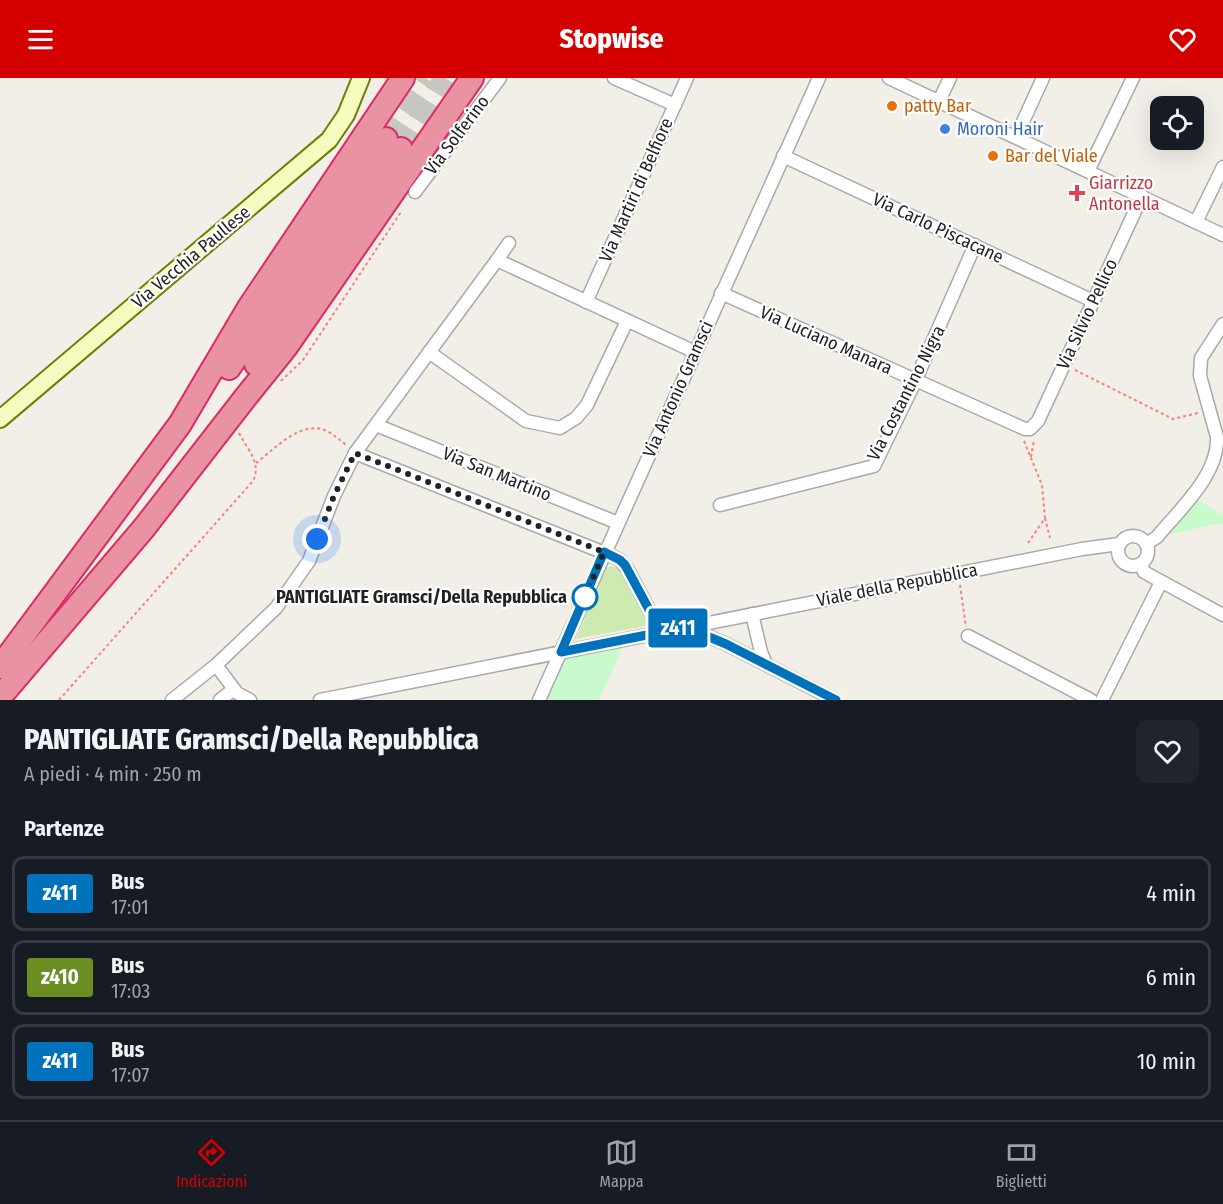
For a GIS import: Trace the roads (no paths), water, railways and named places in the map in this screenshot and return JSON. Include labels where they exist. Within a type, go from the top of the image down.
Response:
[{"type":"highway","points":[[0,668],[180,424],[248,309],[403,78]]},
{"type":"highway","points":[[0,697],[144,528],[297,334],[472,78]]},
{"type":"highway","points":[[0,668],[39,624],[101,546],[394,144],[213,425],[74,611]]},
{"type":"street","name":"Via Vecchia Paullese","points":[[0,419],[329,140],[346,116],[361,78]]},
{"type":"street","name":"Via Solferino","points":[[415,192],[500,78]]},
{"type":"street","points":[[614,78],[675,105]]},
{"type":"street","name":"Via Martiri di Belfiore","points":[[586,302],[687,78]]},
{"type":"street","name":"Via Antonio Gramsci","points":[[539,700],[819,78]]},
{"type":"street","points":[[889,78],[1223,235]]},
{"type":"street","points":[[939,101],[950,78]]},
{"type":"street","points":[[1016,137],[1043,78]]},
{"type":"street","points":[[1088,171],[1133,78]]},
{"type":"street","name":"Via Carlo Piscacane","points":[[783,156],[1093,301]]},
{"type":"street","points":[[1196,222],[1223,167]]},
{"type":"street","name":"Via Silvio Pellico","points":[[1030,429],[1038,421],[1142,196]]},
{"type":"street","points":[[172,700],[216,665],[276,608],[309,561],[334,496],[355,453],[509,243]]},
{"type":"street","name":"Via Costantino Nigra","points":[[720,505],[874,466],[916,381],[975,245]]},
{"type":"street","points":[[497,260],[695,352]]},
{"type":"street","name":"Via Luciano Manara","points":[[721,293],[916,381],[1030,429]]},
{"type":"street","points":[[429,352],[506,409],[526,421],[560,428],[576,418],[587,405],[627,321]]},
{"type":"street","points":[[1146,544],[1157,537],[1212,468],[1217,445],[1200,376],[1201,358],[1223,324]]},
{"type":"street","name":"Via San Martino","points":[[376,425],[618,523]]},
{"type":"street","name":"Via San Martino","points":[[355,453],[604,552]]},
{"type":"street","points":[[1130,536],[1140,537],[1146,544],[1147,557],[1141,564],[1132,566],[1123,562],[1118,554],[1121,540],[1130,536]]},
{"type":"street","name":"Viale della Repubblica","points":[[320,700],[959,573],[1119,544]]},
{"type":"street","points":[[604,552],[625,565],[653,617],[726,644],[836,700]]},
{"type":"street","points":[[1141,564],[1144,572],[1223,615]]},
{"type":"street","points":[[1102,700],[1161,582]]},
{"type":"street","points":[[752,614],[766,664]]},
{"type":"street","points":[[647,634],[653,617]]},
{"type":"street","points":[[725,619],[720,634],[726,644]]},
{"type":"street","points":[[968,636],[1090,700]]},
{"type":"street","points":[[216,665],[237,693],[250,700]]},
{"type":"street","points":[[220,700],[234,689]]},
{"type":"tunnel","points":[[401,149],[445,78]]},
{"type":"tunnel","points":[[386,139],[427,79]]},
{"type":"place","name":"patty Bar","points":[[892,106]]},
{"type":"place","name":"Moroni Hair","points":[[945,129]]},
{"type":"place","name":"Bar del Viale","points":[[993,156]]},
{"type":"place","name":"Giarrizzo Antonella","points":[[1077,193]]},
{"type":"place","name":"PANTIGLIATE Gramsci/Della Repubblica","points":[[585,597]]}]
